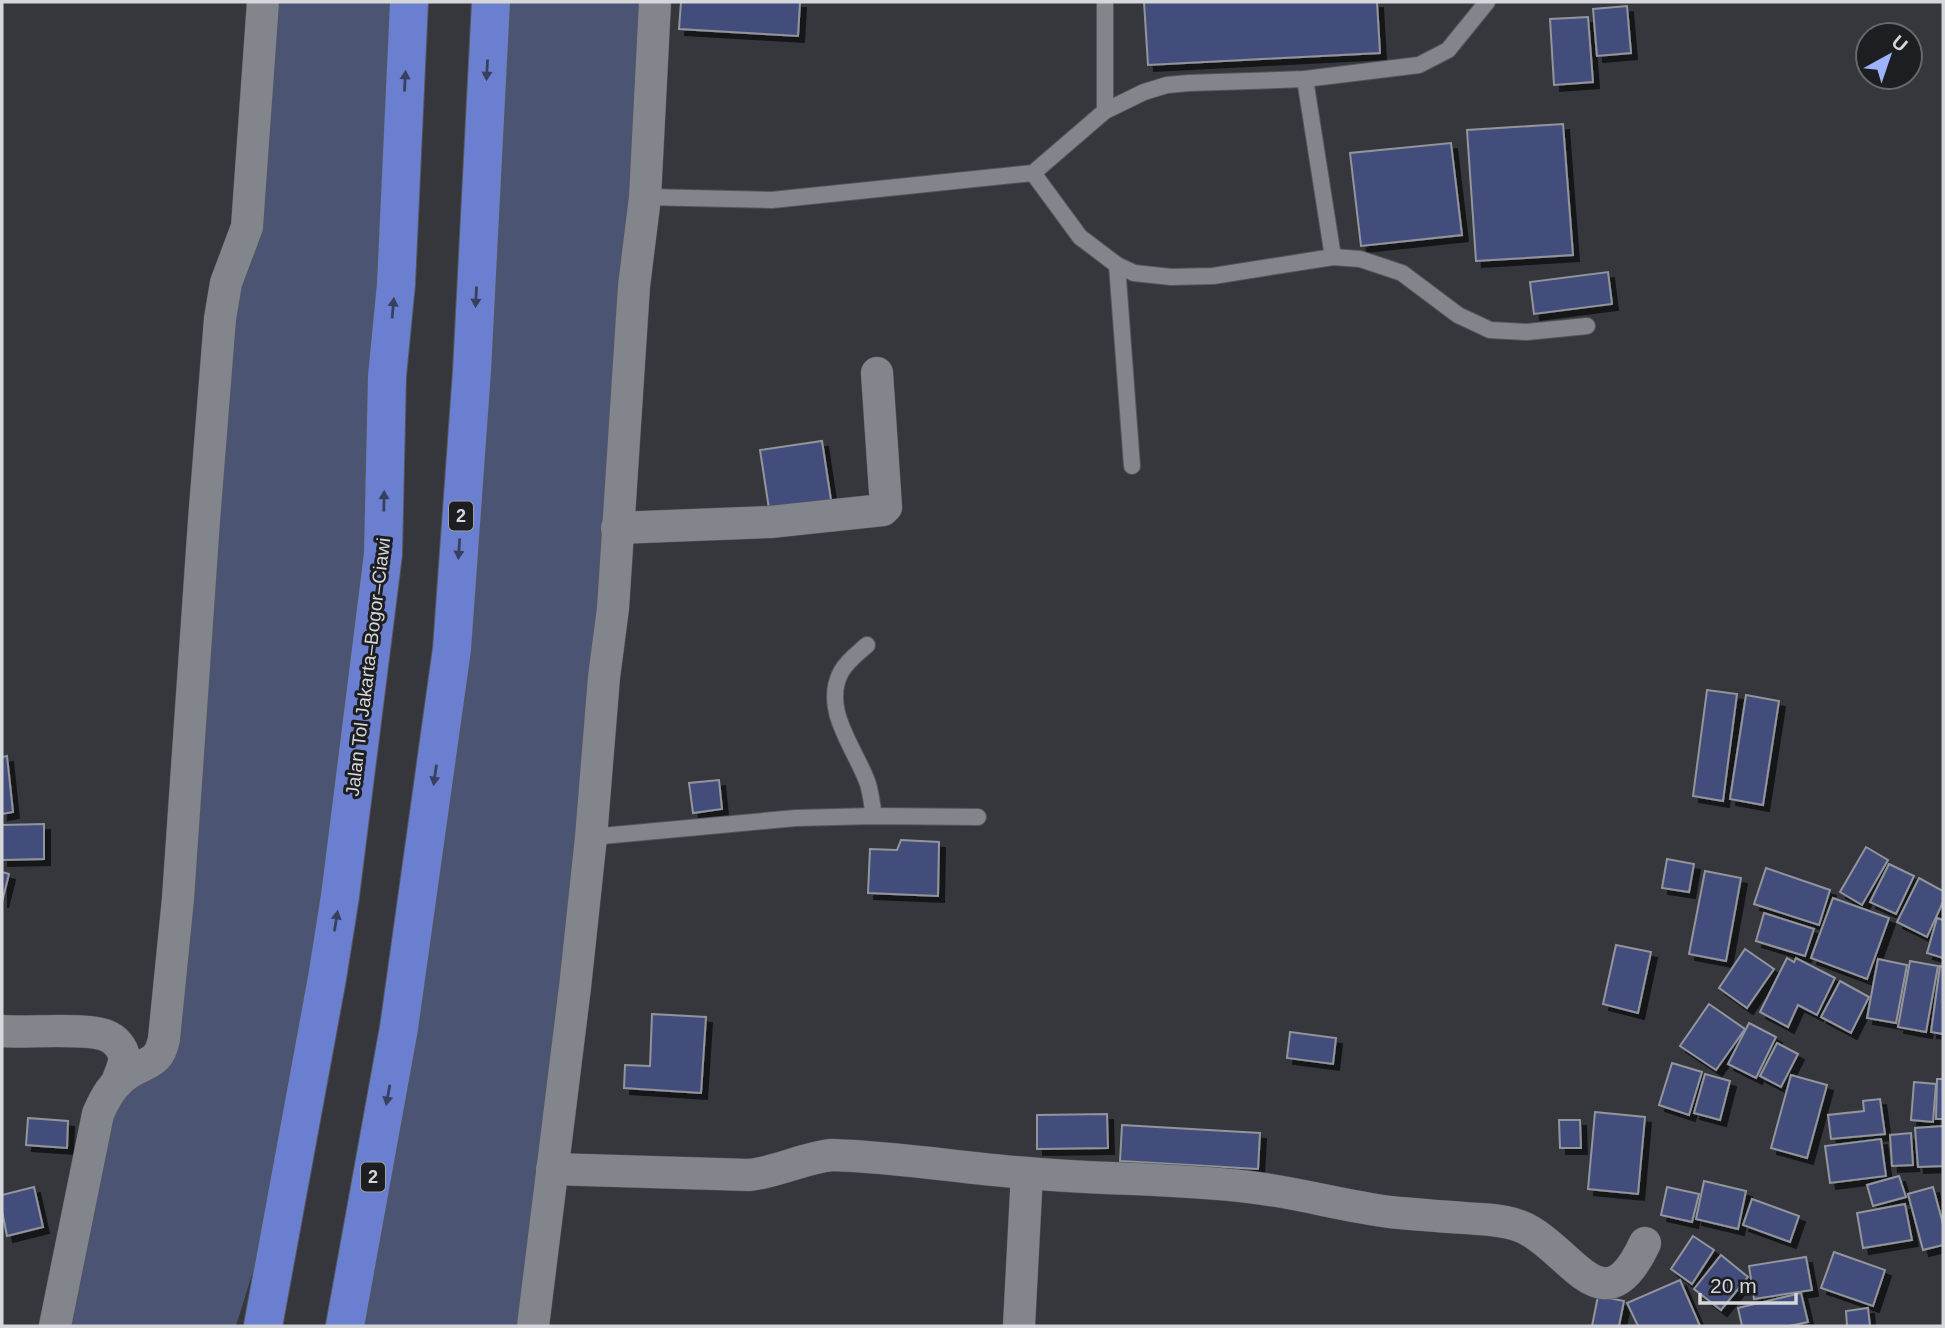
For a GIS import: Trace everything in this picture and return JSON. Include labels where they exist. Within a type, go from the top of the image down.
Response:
[{"type":"highway","name":"Jalan Tol Jakarta–Bogor–Ciawi","points":[[263,1326],[327,978],[367,695],[383,554],[387,376],[396,284],[409,2]]},
{"type":"highway","name":"2","points":[[345,1326],[399,1028],[452,649],[472,371],[491,2]]},
{"type":"highway","points":[[238,1326],[268,1223],[327,978]]},
{"type":"street","points":[[55,1326],[92,1136],[105,1097],[129,1073],[159,1056],[164,1039],[178,899],[220,319],[226,283],[247,227],[263,2]]},
{"type":"street","points":[[533,1326],[591,837],[604,677],[613,608],[634,286],[645,197],[655,2]]},
{"type":"street","points":[[617,528],[770,522],[883,510],[886,507],[877,373]]},
{"type":"street","points":[[2,1031],[107,1035],[124,1053],[117,1083]]},
{"type":"street","points":[[552,1169],[749,1175],[762,1174],[812,1157],[832,1155],[1027,1173],[1253,1187],[1389,1212],[1499,1220],[1531,1231],[1578,1273],[1606,1283],[1629,1273],[1645,1243]]},
{"type":"street","points":[[1019,1326],[1027,1173]]},
{"type":"lane","points":[[1105,2],[1105,111]]},
{"type":"lane","points":[[645,197],[772,200],[1033,173],[1105,111],[1144,92],[1167,85],[1305,79],[1392,69],[1429,61],[1448,50],[1487,2]]},
{"type":"lane","points":[[1305,79],[1333,257]]},
{"type":"lane","points":[[1033,173],[1080,237],[1117,265],[1134,273],[1171,277],[1245,272],[1333,257],[1360,259],[1402,273],[1458,315],[1490,330],[1528,332],[1587,326]]},
{"type":"lane","points":[[1117,265],[1132,466]]},
{"type":"lane","points":[[867,645],[841,671],[835,693],[835,706],[869,786],[874,816]]},
{"type":"lane","points":[[591,837],[757,821],[874,816],[978,817]]},
{"type":"shaded area","points":[[265,2],[409,2],[383,554],[268,1223],[236,1326],[54,1326],[98,1114],[154,1060]]},
{"type":"shaded area","points":[[488,2],[655,2],[533,1326],[345,1326],[450,663]]},
{"type":"building","points":[[681,2],[800,2],[798,36],[679,29]]},
{"type":"building","points":[[1144,2],[1377,2],[1380,53],[1148,65]]},
{"type":"building","points":[[1627,6],[1631,53],[1597,56],[1593,9]]},
{"type":"building","points":[[1588,17],[1593,82],[1554,85],[1550,19]]},
{"type":"building","points":[[1563,124],[1573,255],[1476,261],[1467,130]]},
{"type":"building","points":[[1451,143],[1462,235],[1361,246],[1350,153]]},
{"type":"building","points":[[1608,272],[1612,304],[1534,314],[1530,282]]},
{"type":"building","points":[[822,441],[831,500],[769,509],[760,450]]},
{"type":"building","points":[[1707,690],[1737,694],[1723,801],[1693,796]]},
{"type":"building","points":[[1746,695],[1779,701],[1763,805],[1730,799]]},
{"type":"building","points":[[7,756],[13,812],[2,814],[2,757]]},
{"type":"building","points":[[719,780],[722,809],[693,813],[689,783]]},
{"type":"building","points":[[44,824],[44,859],[2,860],[2,825]]},
{"type":"building","points":[[901,840],[939,842],[938,896],[868,893],[870,849],[897,850]]},
{"type":"building","points":[[1866,847],[1888,860],[1862,905],[1840,892]]},
{"type":"building","points":[[1667,859],[1694,864],[1689,892],[1662,888]]},
{"type":"building","points":[[1889,864],[1914,876],[1896,914],[1870,902]]},
{"type":"building","points":[[1766,868],[1830,890],[1819,925],[1754,904]]},
{"type":"building","points":[[1705,871],[1741,878],[1726,961],[1689,954]]},
{"type":"building","points":[[2,872],[9,874],[2,902]]},
{"type":"building","points":[[1919,878],[1943,891],[1943,902],[1927,937],[1897,922]]},
{"type":"building","points":[[1833,898],[1889,918],[1867,979],[1811,958]]},
{"type":"building","points":[[1764,913],[1814,929],[1805,956],[1756,941]]},
{"type":"building","points":[[1937,918],[1943,920],[1943,958],[1927,953]]},
{"type":"building","points":[[1616,945],[1651,952],[1638,1013],[1603,1004]]},
{"type":"building","points":[[1745,949],[1774,969],[1747,1008],[1719,988]]},
{"type":"building","points":[[1787,958],[1794,962],[1796,958],[1835,978],[1817,1015],[1798,1005],[1788,1027],[1760,1012]]},
{"type":"building","points":[[1878,959],[1907,965],[1896,1023],[1867,1018]]},
{"type":"building","points":[[1910,961],[1938,966],[1926,1032],[1898,1027]]},
{"type":"building","points":[[1940,966],[1943,967],[1943,1034],[1931,1032]]},
{"type":"building","points":[[1840,981],[1869,997],[1851,1033],[1821,1017]]},
{"type":"building","points":[[1709,1004],[1745,1029],[1716,1070],[1680,1046]]},
{"type":"building","points":[[652,1014],[706,1017],[701,1093],[624,1088],[625,1065],[650,1066]]},
{"type":"building","points":[[1749,1023],[1776,1037],[1756,1078],[1728,1064]]},
{"type":"building","points":[[1290,1032],[1336,1038],[1333,1064],[1287,1058]]},
{"type":"building","points":[[1777,1043],[1798,1054],[1781,1087],[1760,1076]]},
{"type":"building","points":[[1672,1063],[1702,1072],[1689,1115],[1659,1105]]},
{"type":"building","points":[[1705,1074],[1730,1081],[1720,1120],[1694,1113]]},
{"type":"building","points":[[1791,1075],[1827,1085],[1807,1158],[1771,1148]]},
{"type":"building","points":[[1937,1079],[1943,1079],[1943,1119],[1936,1119]]},
{"type":"building","points":[[1914,1082],[1936,1084],[1933,1122],[1911,1120]]},
{"type":"building","points":[[1880,1099],[1885,1134],[1831,1139],[1828,1115],[1864,1111],[1863,1101]]},
{"type":"building","points":[[1595,1112],[1645,1117],[1638,1194],[1588,1189]]},
{"type":"building","points":[[1107,1114],[1108,1148],[1037,1149],[1037,1115]]},
{"type":"building","points":[[28,1118],[68,1121],[67,1148],[26,1145]]},
{"type":"building","points":[[1559,1120],[1580,1120],[1581,1148],[1560,1148]]},
{"type":"building","points":[[1122,1125],[1260,1133],[1258,1169],[1120,1161]]},
{"type":"building","points":[[1943,1126],[1943,1166],[1918,1167],[1915,1128]]},
{"type":"building","points":[[1911,1133],[1913,1165],[1892,1166],[1890,1135]]},
{"type":"building","points":[[1881,1139],[1886,1176],[1830,1183],[1825,1146]]},
{"type":"building","points":[[1899,1176],[1906,1197],[1873,1206],[1867,1185]]},
{"type":"building","points":[[1704,1181],[1746,1191],[1738,1229],[1696,1219]]},
{"type":"building","points":[[34,1187],[43,1227],[7,1236],[2,1195]]},
{"type":"building","points":[[1667,1187],[1699,1194],[1692,1222],[1661,1215]]},
{"type":"building","points":[[1933,1187],[1943,1224],[1943,1245],[1923,1250],[1908,1194]]},
{"type":"building","points":[[1752,1199],[1799,1216],[1790,1242],[1743,1225]]},
{"type":"building","points":[[1905,1204],[1912,1240],[1863,1248],[1857,1213]]},
{"type":"building","points":[[1693,1236],[1714,1250],[1692,1284],[1671,1269]]},
{"type":"building","points":[[1834,1252],[1885,1270],[1873,1306],[1821,1288]]},
{"type":"building","points":[[1721,1255],[1748,1277],[1721,1310],[1694,1289]]},
{"type":"building","points":[[1806,1257],[1812,1290],[1754,1299],[1749,1266]]},
{"type":"building","points":[[1680,1280],[1700,1326],[1638,1326],[1627,1303]]},
{"type":"building","points":[[1801,1293],[1808,1322],[1789,1326],[1742,1326],[1738,1308]]},
{"type":"building","points":[[1598,1296],[1624,1301],[1619,1326],[1592,1326]]},
{"type":"building","points":[[1868,1308],[1870,1326],[1847,1326],[1846,1311]]}]
